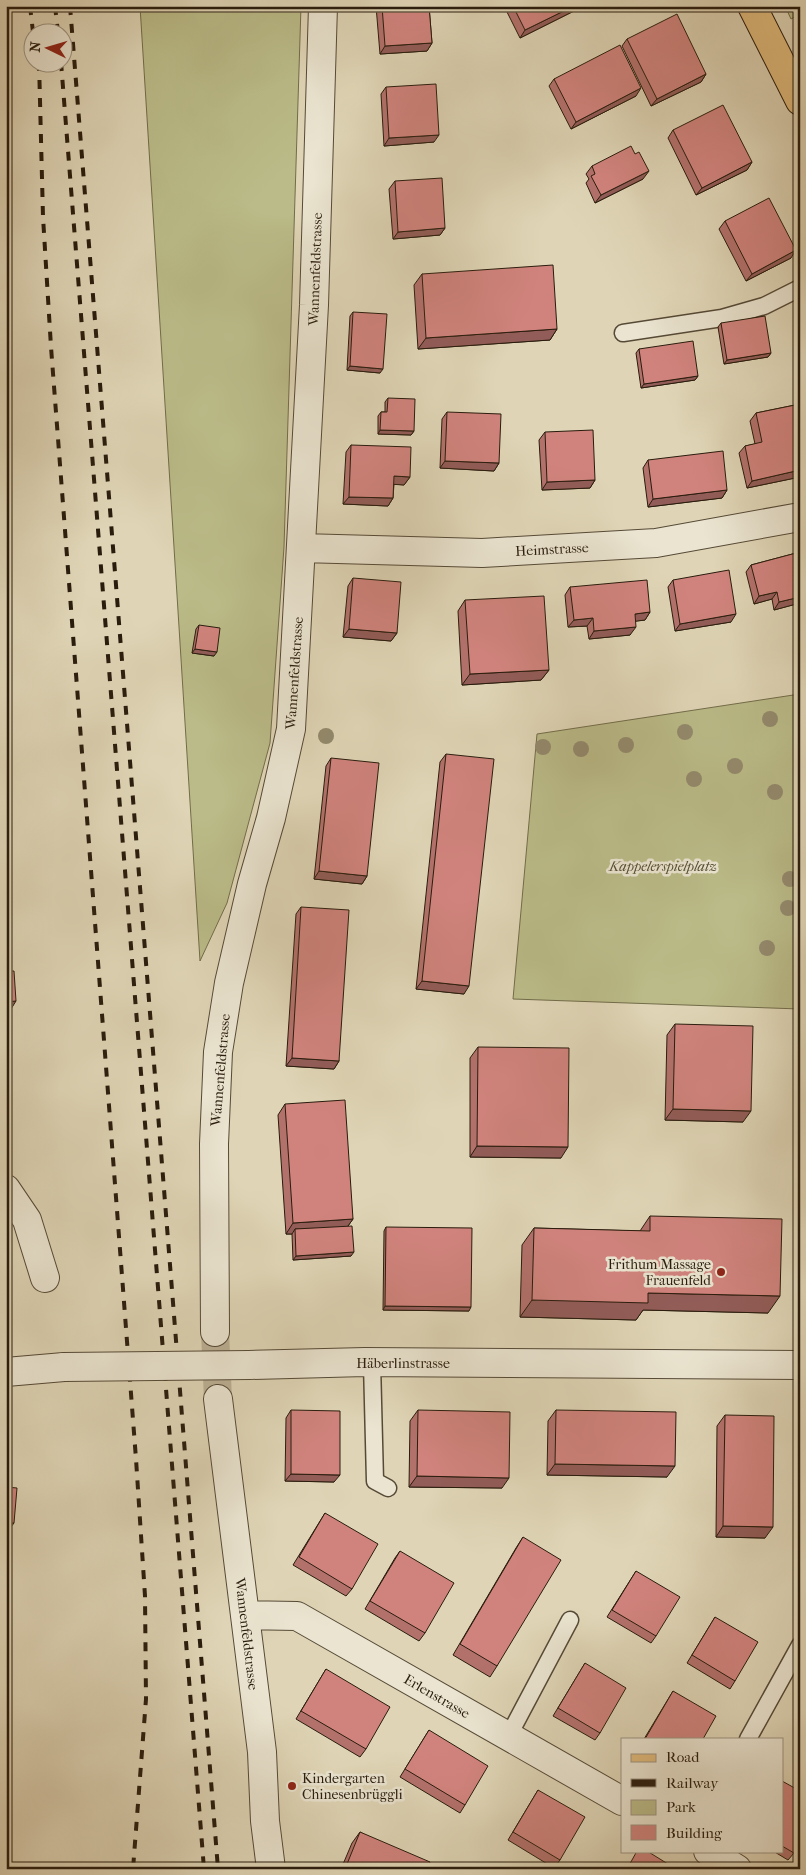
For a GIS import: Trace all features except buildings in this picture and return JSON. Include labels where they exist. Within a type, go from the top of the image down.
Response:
[{"type":"main road","points":[[752,6],[800,102]]},
{"type":"street","name":"Wannenfeldstrasse","points":[[215,1332],[214,1144],[215,1084],[218,1052],[231,974],[252,884],[271,818],[291,730],[314,305],[323,6]]},
{"type":"street","name":"Heimstrasse","points":[[302,548],[482,553],[656,543],[800,518]]},
{"type":"street","points":[[6,1189],[27,1220],[44,1278]]},
{"type":"street","name":"Häberlinstrasse","points":[[6,1372],[64,1367],[372,1363],[800,1365]]},
{"type":"street","name":"Wannenfeldstrasse","points":[[218,1399],[262,1752],[265,1821],[271,1869]]},
{"type":"street","name":"Erlenstrasse","points":[[245,1615],[297,1616],[621,1801]]},
{"type":"street","points":[[710,1852],[737,1869]]},
{"type":"lane","points":[[623,333],[722,318],[764,306],[800,288]]},
{"type":"lane","points":[[372,1363],[375,1481],[388,1488]]},
{"type":"lane","points":[[508,1737],[570,1620]]},
{"type":"lane","points":[[749,1738],[800,1645]]},
{"type":"green space","points":[[140,6],[301,6],[284,547],[270,743],[227,903],[200,961]]},
{"type":"green space","points":[[785,6],[800,6],[800,14],[791,19]]},
{"type":"green space","name":"Kappelerspielplatz","points":[[800,694],[800,1009],[513,999],[537,734]]},
{"type":"tunnel","points":[[215,1332],[218,1399]]},
{"type":"railway","points":[[30,6],[32,22]]},
{"type":"railway","points":[[55,6],[57,22]]},
{"type":"railway","points":[[70,6],[218,1869]]},
{"type":"railway","points":[[39,72],[43,217],[51,347],[145,1596],[146,1699],[133,1869]]},
{"type":"railway","points":[[62,72],[204,1869]]},
{"type":"place","name":"Frithum Massage Frauenfeld","points":[[721,1272]]},
{"type":"place","name":"Kindergarten Chinesenbrüggli","points":[[292,1786]]}]
